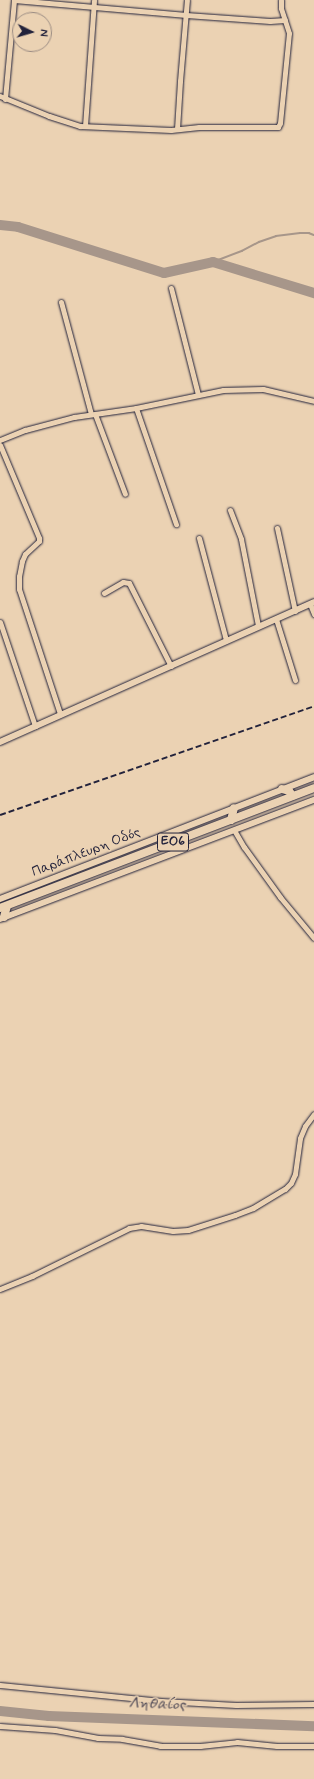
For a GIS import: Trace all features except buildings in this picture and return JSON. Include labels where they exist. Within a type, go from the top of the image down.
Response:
[{"type":"main road","name":"ΕΟ6","points":[[3,907],[314,788]]},
{"type":"main road","points":[[282,789],[289,791],[294,796]]},
{"type":"main road","points":[[231,820],[234,808]]},
{"type":"main road","points":[[2,918],[3,907]]},
{"type":"street","points":[[281,0],[289,33],[280,123],[278,126],[199,127],[177,129],[85,126],[49,116],[3,97],[14,0],[186,15],[270,21],[285,20]]},
{"type":"street","points":[[85,126],[94,0]]},
{"type":"street","points":[[177,129],[188,0]]},
{"type":"street","points":[[171,288],[198,395]]},
{"type":"street","points":[[62,302],[93,414],[125,494]]},
{"type":"street","points":[[0,440],[34,427],[93,414],[136,408],[223,390],[246,388],[282,392],[314,401]]},
{"type":"street","points":[[136,408],[176,524]]},
{"type":"street","points":[[0,445],[39,538],[39,541],[25,554],[22,561],[19,576],[20,589],[60,714]]},
{"type":"street","points":[[230,510],[241,538],[258,626]]},
{"type":"street","points":[[277,528],[295,611]]},
{"type":"street","points":[[199,538],[226,640]]},
{"type":"street","points":[[104,593],[123,582],[129,582],[171,666]]},
{"type":"street","points":[[0,742],[226,640],[312,603],[314,614]]},
{"type":"street","points":[[276,619],[295,680]]},
{"type":"street","points":[[0,622],[35,726]]},
{"type":"street","name":"Παράπλευρη Οδός","points":[[0,898],[314,777]]},
{"type":"street","points":[[2,918],[314,800]]},
{"type":"street","points":[[234,830],[244,847],[314,938]]},
{"type":"street","points":[[0,1289],[32,1276],[129,1228],[141,1226],[183,1231],[235,1216],[253,1208],[285,1189],[291,1183],[295,1174],[300,1138],[305,1126],[314,1114]]},
{"type":"street","points":[[0,1685],[161,1702],[255,1705],[314,1704]]},
{"type":"street","points":[[0,1726],[54,1730],[86,1737],[122,1738],[160,1746],[200,1746],[237,1742],[278,1746],[314,1746]]},
{"type":"waterway","points":[[0,225],[18,227],[164,273],[213,262],[314,293]]},
{"type":"waterway","points":[[213,262],[276,236],[300,233],[309,233],[314,235]]},
{"type":"waterway","name":"Ληθαίος","points":[[0,1711],[49,1716],[314,1726]]},
{"type":"railway","points":[[0,815],[314,706]]}]
